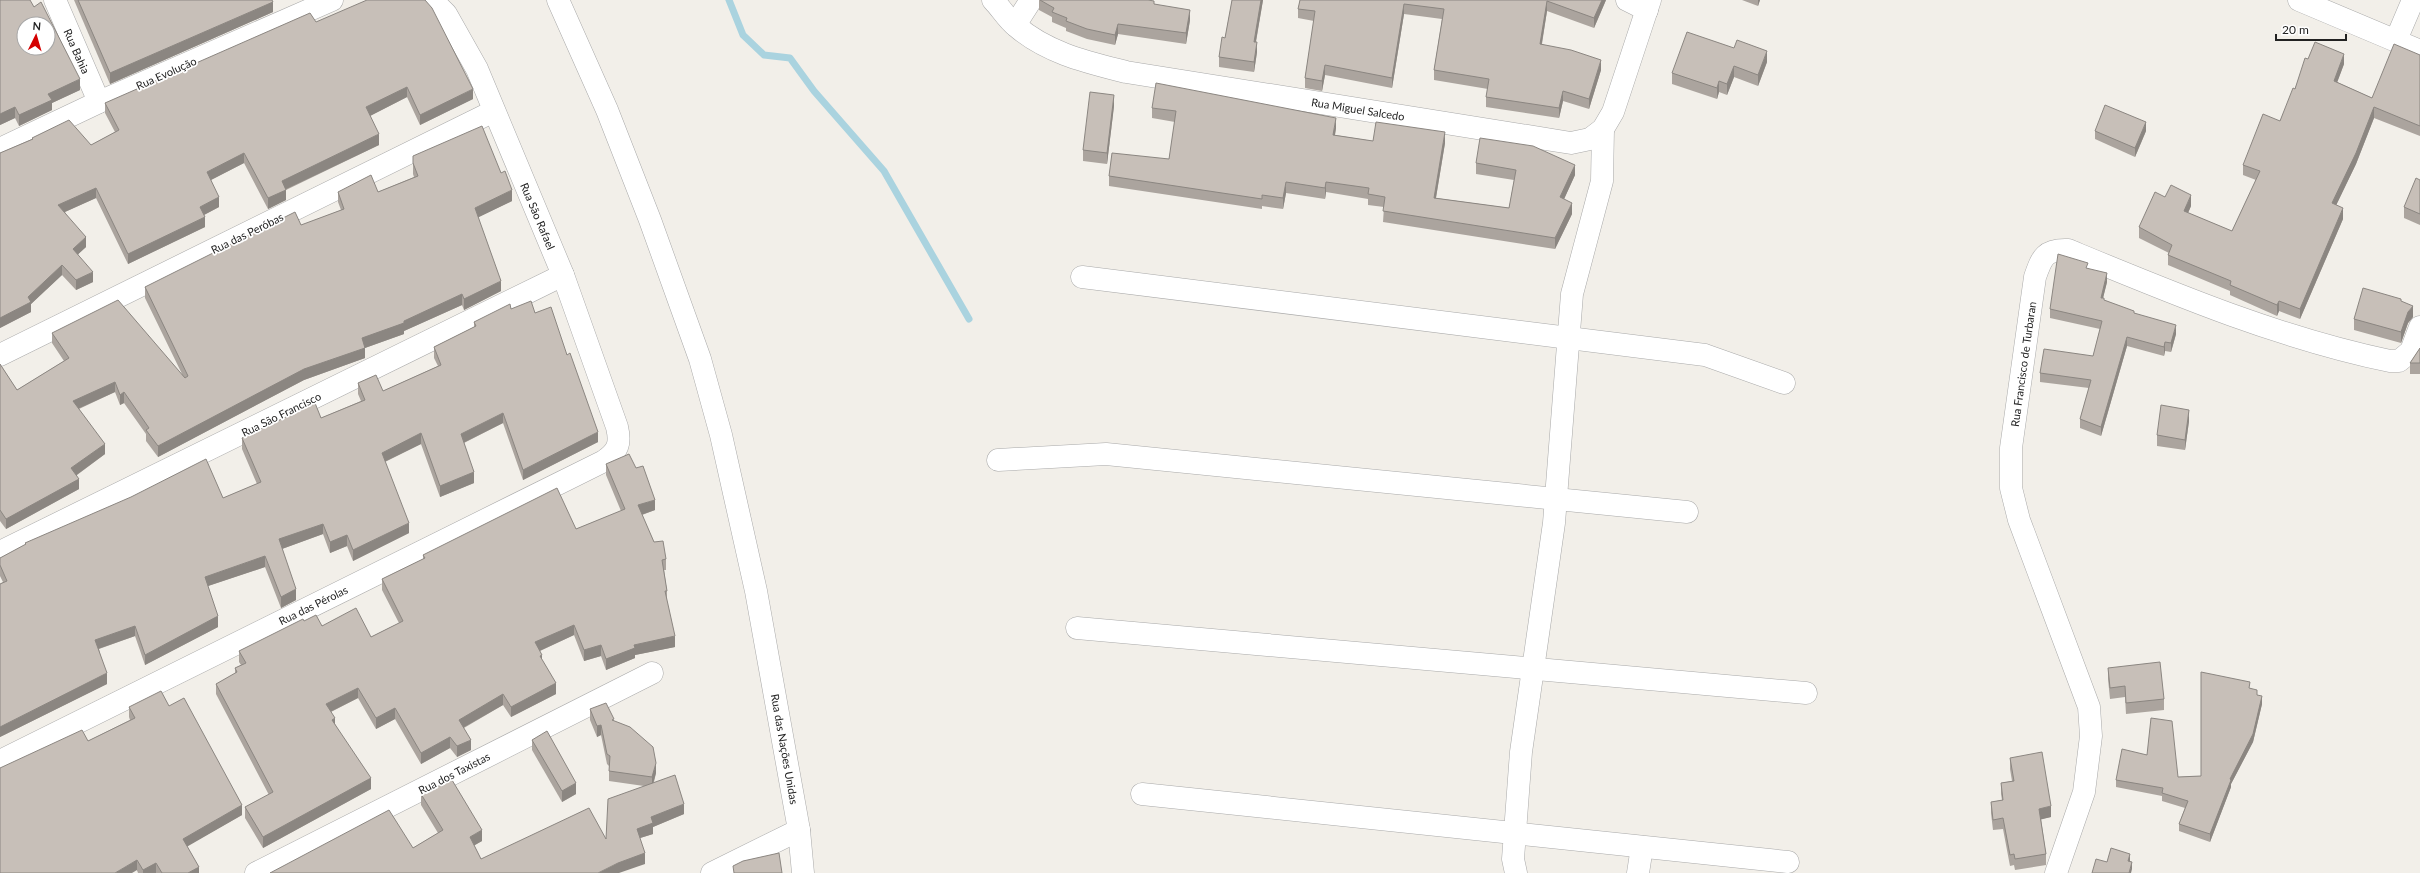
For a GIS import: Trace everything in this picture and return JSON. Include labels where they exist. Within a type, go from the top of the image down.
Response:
[{"type":"street","name":"Rua Bahia","points":[[55,0],[99,102]]},
{"type":"street","name":"Rua Evolução","points":[[0,148],[99,102],[332,0]]},
{"type":"street","name":"Rua São Rafael","points":[[432,0],[446,14],[456,29],[477,69],[563,275],[617,427],[619,443]]},
{"type":"street","name":"Rua das Nações Unidas","points":[[558,0],[607,110],[647,212],[700,359],[740,516],[763,626],[799,830],[803,873]]},
{"type":"street","name":"Rua Miguel Salcedo","points":[[994,0],[1015,25],[1039,43],[1076,60],[1126,72],[1571,143],[1590,139],[1603,129],[1613,112],[1648,5]]},
{"type":"street","points":[[1015,25],[1031,0]]},
{"type":"street","points":[[1627,0],[1648,5]]},
{"type":"street","points":[[2299,0],[2420,51]]},
{"type":"street","points":[[2396,40],[2413,0]]},
{"type":"street","name":"Rua das Peróbas","points":[[0,355],[494,111]]},
{"type":"street","points":[[1516,873],[1513,859],[1522,752],[1556,499],[1572,294],[1602,181],[1603,129]]},
{"type":"street","name":"Rua Francisco de Turbaran","points":[[2056,873],[2084,792],[2091,736],[2089,707],[2019,520],[2011,488],[2011,448],[2035,277],[2042,258],[2054,249],[2068,250],[2229,314],[2390,361],[2399,361],[2411,352],[2420,327]]},
{"type":"street","name":"Rua São Francisco","points":[[0,552],[563,275]]},
{"type":"street","points":[[1082,277],[1705,355],[1784,382]]},
{"type":"street","name":"Rua das Pérolas","points":[[0,761],[604,461],[613,455],[619,443]]},
{"type":"street","points":[[998,460],[1106,454],[1687,512]]},
{"type":"street","points":[[1077,628],[1806,693]]},
{"type":"street","name":"Rua dos Taxistas","points":[[256,873],[652,673]]},
{"type":"street","points":[[1142,794],[1788,862]]},
{"type":"street","points":[[712,873],[799,830]]},
{"type":"street","points":[[1638,873],[1642,847]]},
{"type":"building","points":[[0,0],[30,0],[34,7],[41,2],[48,16],[16,16],[16,56],[56,56],[56,32],[80,79],[48,94],[52,100],[19,115],[15,107],[0,114]]},
{"type":"building","points":[[78,0],[272,0],[273,2],[110,73]]},
{"type":"building","points":[[367,0],[425,0],[432,8],[473,89],[420,115],[407,87],[366,107],[379,134],[282,181],[286,190],[268,198],[244,153],[207,172],[219,197],[200,207],[205,217],[128,254],[96,188],[58,205],[86,237],[73,249],[93,272],[76,280],[62,265],[28,297],[31,302],[0,318],[0,153],[33,139],[32,138],[69,120],[91,145],[119,130],[105,103],[310,13],[316,22]]},
{"type":"building","points":[[1040,0],[1148,0],[1154,1],[1154,4],[1190,10],[1186,33],[1118,24],[1115,35],[1087,29],[1066,21],[1067,18],[1052,12],[1054,8]]},
{"type":"building","points":[[1232,0],[1261,0],[1254,42],[1257,42],[1254,62],[1219,57],[1222,37],[1225,38]]},
{"type":"building","points":[[1300,0],[1602,0],[1594,18],[1547,1],[1540,44],[1571,50],[1601,60],[1589,99],[1563,91],[1559,108],[1486,97],[1489,79],[1434,70],[1444,9],[1404,4],[1392,78],[1325,65],[1322,81],[1305,78],[1315,11],[1298,9]]},
{"type":"building","points":[[1687,32],[1734,48],[1737,40],[1767,51],[1758,75],[1734,66],[1727,84],[1719,81],[1717,88],[1672,73]]},
{"type":"building","points":[[2315,42],[2344,54],[2334,81],[2372,98],[2394,44],[2420,55],[2420,126],[2374,107],[2356,153],[2332,203],[2343,208],[2300,309],[2279,301],[2277,305],[2230,285],[2231,281],[2168,255],[2172,245],[2139,227],[2155,192],[2165,197],[2171,185],[2191,195],[2184,211],[2232,231],[2260,171],[2243,165],[2263,114],[2280,121],[2293,88],[2295,89],[2305,58],[2308,59]]},
{"type":"building","points":[[1156,83],[1336,118],[1333,135],[1373,141],[1376,122],[1445,132],[1434,198],[1509,208],[1516,170],[1476,163],[1480,138],[1533,146],[1575,165],[1560,197],[1572,203],[1555,238],[1383,211],[1385,197],[1368,194],[1369,188],[1326,182],[1325,188],[1286,182],[1283,198],[1262,195],[1262,199],[1109,176],[1112,153],[1169,159],[1176,111],[1152,108]]},
{"type":"building","points":[[1090,92],[1114,95],[1107,153],[1083,150]]},
{"type":"building","points":[[2105,105],[2146,122],[2135,148],[2095,131]]},
{"type":"building","points":[[482,126],[501,173],[505,171],[512,190],[475,208],[501,281],[464,299],[462,294],[404,321],[404,323],[362,338],[365,348],[304,369],[158,446],[146,430],[149,428],[124,392],[120,395],[115,382],[73,401],[105,444],[71,468],[79,479],[6,519],[0,510],[0,364],[17,390],[69,358],[52,333],[118,300],[185,378],[188,376],[145,287],[295,212],[301,225],[344,209],[338,192],[371,175],[378,192],[418,176],[413,163],[413,156]]},
{"type":"building","points":[[2416,178],[2420,180],[2420,214],[2404,207]]},
{"type":"building","points":[[2058,254],[2088,263],[2086,268],[2107,273],[2101,298],[2104,298],[2104,300],[2134,311],[2134,313],[2176,325],[2171,343],[2165,342],[2164,347],[2127,337],[2101,427],[2080,419],[2091,380],[2040,373],[2044,349],[2093,356],[2102,321],[2050,309]]},
{"type":"building","points":[[2363,288],[2401,299],[2401,301],[2413,306],[2408,312],[2401,332],[2354,319]]},
{"type":"building","points":[[531,301],[535,313],[551,307],[567,355],[570,353],[598,432],[523,470],[503,413],[461,434],[474,472],[440,486],[421,433],[382,453],[409,523],[353,550],[347,535],[330,542],[323,524],[279,539],[296,589],[281,597],[265,556],[205,577],[218,616],[145,655],[135,626],[95,640],[107,673],[0,727],[0,584],[7,581],[0,565],[0,558],[26,544],[25,543],[131,497],[206,459],[223,498],[261,482],[242,438],[315,403],[321,418],[365,400],[358,383],[376,375],[383,391],[441,365],[434,347],[476,326],[474,322],[510,304],[511,309]]},
{"type":"building","points":[[2420,348],[2420,363],[2410,363]]},
{"type":"building","points":[[2161,405],[2189,410],[2185,440],[2157,435]]},
{"type":"building","points":[[629,454],[636,468],[643,466],[655,500],[638,505],[654,542],[663,541],[666,559],[662,560],[667,591],[665,591],[675,636],[634,645],[635,648],[606,659],[601,645],[584,650],[574,625],[535,642],[542,655],[540,656],[556,683],[511,707],[503,694],[459,720],[471,740],[457,746],[450,737],[421,753],[395,708],[376,718],[358,688],[326,704],[335,718],[332,720],[371,778],[263,837],[245,807],[273,792],[216,684],[237,672],[235,668],[246,663],[239,651],[303,619],[304,621],[316,615],[322,626],[356,608],[371,637],[403,621],[382,579],[425,558],[423,555],[557,488],[576,529],[625,509],[606,464]]},
{"type":"building","points":[[2160,662],[2164,699],[2126,703],[2125,686],[2110,688],[2108,668]]},
{"type":"building","points":[[2201,672],[2250,682],[2249,688],[2257,690],[2257,695],[2262,696],[2253,734],[2230,779],[2231,780],[2210,834],[2179,824],[2188,801],[2162,793],[2163,788],[2116,780],[2122,749],[2147,755],[2151,718],[2172,721],[2178,777],[2201,776]]},
{"type":"building","points":[[161,691],[169,706],[184,698],[242,805],[183,839],[199,867],[188,873],[162,873],[156,863],[143,870],[137,860],[115,873],[0,873],[0,768],[82,730],[88,741],[135,718],[129,707]]},
{"type":"building","points":[[606,703],[614,719],[612,720],[630,727],[653,747],[656,763],[652,777],[609,771],[610,756],[607,754],[601,725],[597,726],[590,709]]},
{"type":"building","points":[[547,731],[576,783],[562,791],[532,740]]},
{"type":"building","points":[[2042,752],[2051,806],[2039,809],[2046,854],[2015,859],[2014,854],[2010,855],[2003,818],[1993,820],[1991,802],[2003,800],[2001,783],[2014,781],[2010,758]]},
{"type":"building","points":[[675,775],[684,804],[651,817],[653,823],[637,829],[645,853],[618,863],[598,873],[270,873],[389,810],[413,848],[443,830],[421,794],[452,780],[482,830],[470,837],[481,859],[589,808],[606,839],[608,799]]},
{"type":"building","points":[[2111,848],[2130,854],[2128,861],[2132,862],[2129,873],[2092,873],[2096,859],[2107,862]]},
{"type":"building","points":[[779,853],[782,873],[734,873],[733,866],[743,861]]},
{"type":"waterway","points":[[729,0],[743,35],[764,55],[790,58],[814,91],[884,171],[969,319]]}]
